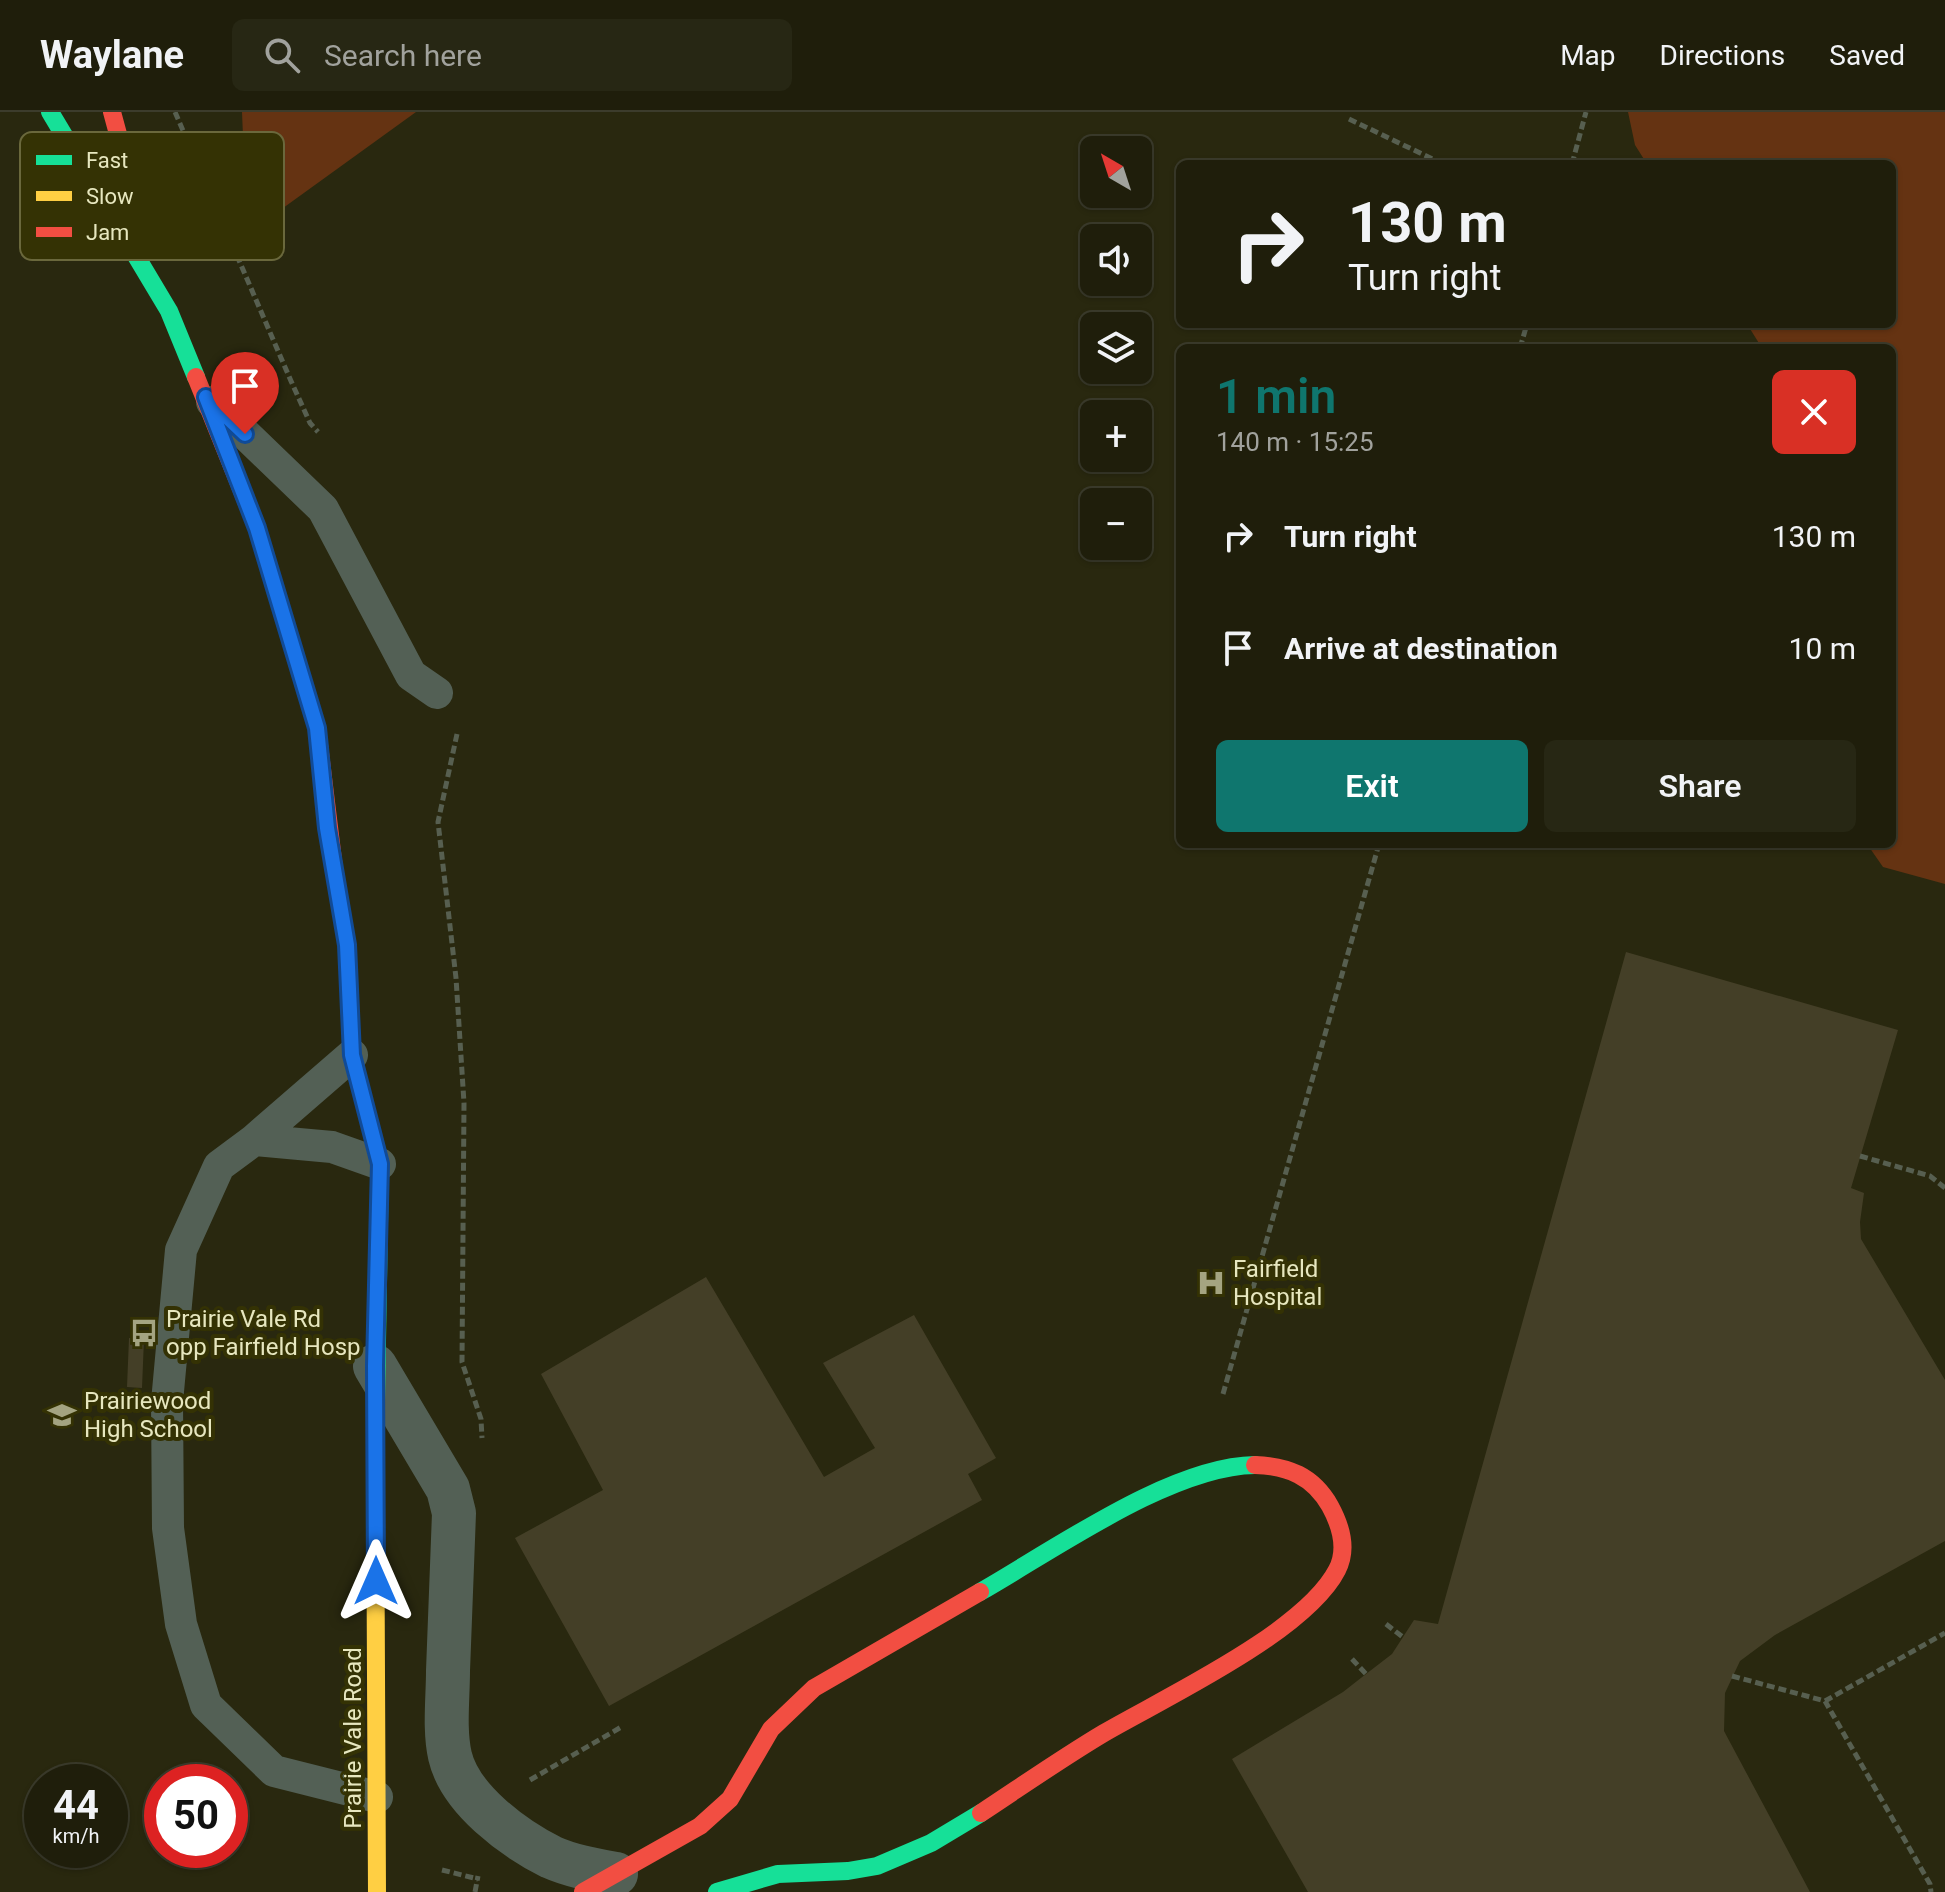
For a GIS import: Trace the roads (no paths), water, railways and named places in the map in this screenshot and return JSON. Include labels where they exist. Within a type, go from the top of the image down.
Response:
[{"type":"main road","points":[[28,112],[54,132]]},
{"type":"main road","name":"Prairie Vale Road","points":[[50,112],[62,132]]},
{"type":"main road","points":[[112,112],[117,132]]},
{"type":"main road","name":"Prairie Vale Road","points":[[139,260],[169,311],[257,528],[317,728],[327,828],[347,945],[352,1055],[380,1164],[375,1366],[377,1892]]},
{"type":"main road","points":[[153,260],[169,311]]},
{"type":"main road","points":[[600,1883],[700,1826],[730,1799],[771,1729],[814,1688],[1151,1494],[1205,1471],[1249,1464],[1289,1468],[1316,1487],[1337,1517],[1343,1554],[1330,1580],[1299,1613],[1236,1656],[1079,1748],[953,1828],[877,1866],[848,1872],[797,1871],[766,1876],[717,1892]]},
{"type":"street","points":[[375,1366],[448,1489],[454,1513],[447,1717],[450,1757],[461,1782],[513,1833],[551,1857],[586,1869],[600,1883]]},
{"type":"lane","points":[[206,397],[323,509],[411,675],[437,693]]},
{"type":"lane","points":[[352,1055],[254,1140],[219,1166],[181,1250],[167,1402],[168,1528],[181,1624],[206,1705],[274,1771],[377,1797]]},
{"type":"lane","points":[[254,1140],[332,1147],[380,1164]]},
{"type":"place","name":"Fairfield Hospital","points":[[1211,1283]]},
{"type":"place","name":"Prairie Vale Rd opp Fairfield Hosp","points":[[144,1333]]},
{"type":"place","name":"Prairiewood High School","points":[[62,1415]]}]
